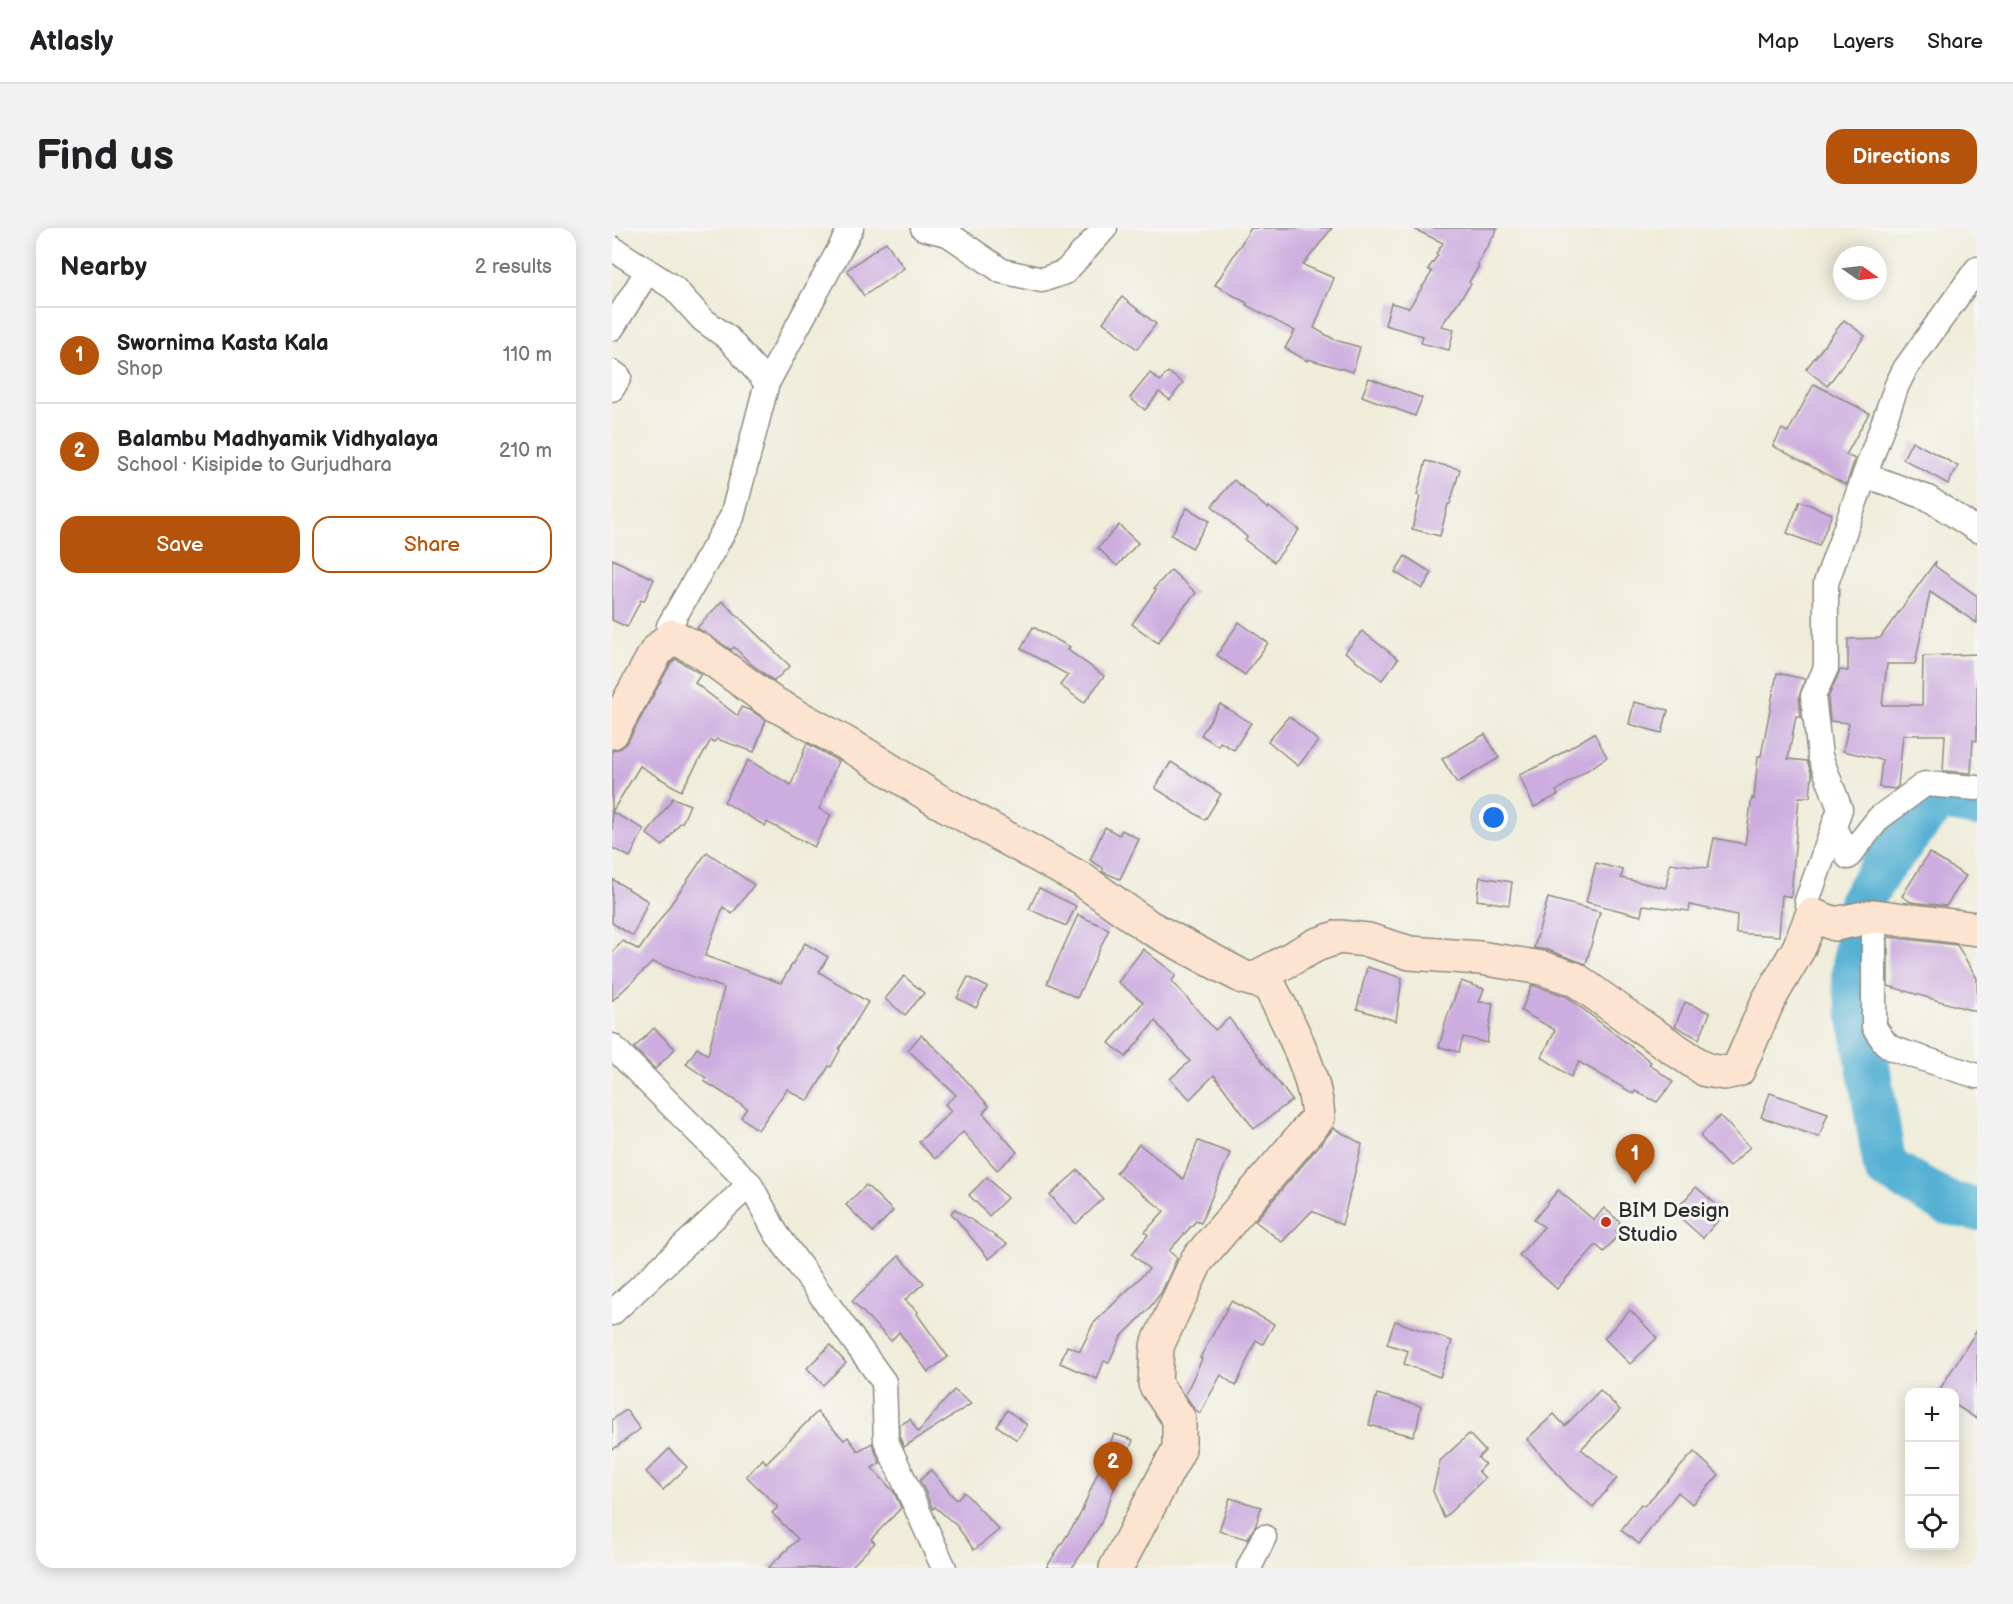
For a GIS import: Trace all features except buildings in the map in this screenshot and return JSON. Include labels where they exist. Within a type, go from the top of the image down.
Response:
[{"type":"street","points":[[850,228],[767,383],[732,518],[669,626],[672,636],[701,651],[771,702],[861,752],[937,800],[1081,879],[1149,927],[1243,977],[1257,981],[1263,974],[1316,945],[1339,937],[1368,940],[1410,953],[1480,958],[1542,968],[1575,979],[1706,1070],[1724,1073],[1738,1070],[1768,1001],[1799,948],[1824,920],[1874,916],[1977,929]]},
{"type":"street","points":[[924,228],[948,234],[1002,271],[1042,280],[1065,272],[1105,228]]},
{"type":"street","points":[[612,248],[674,288],[702,319],[728,338],[767,383]]},
{"type":"street","points":[[1824,920],[1807,901],[1840,810],[1820,756],[1813,696],[1826,668],[1826,583],[1897,385],[1905,369],[1977,268]]},
{"type":"street","points":[[612,328],[647,272]]},
{"type":"street","points":[[612,372],[620,377],[612,389]]},
{"type":"street","points":[[1865,475],[1928,498],[1977,530]]},
{"type":"street","points":[[612,732],[656,652],[672,636]]},
{"type":"street","points":[[1840,810],[1834,826],[1848,857],[1879,818],[1924,784],[1977,788]]},
{"type":"street","points":[[1874,916],[1874,1027],[1885,1043],[1893,1049],[1977,1076]]},
{"type":"street","points":[[1116,1568],[1179,1449],[1179,1419],[1155,1384],[1157,1346],[1197,1260],[1317,1118],[1317,1104],[1311,1083],[1291,1028],[1263,974]]},
{"type":"street","points":[[612,1047],[750,1184],[776,1233],[884,1382],[886,1441],[944,1568]]},
{"type":"street","points":[[612,1313],[750,1184]]},
{"type":"street","points":[[1249,1568],[1263,1537]]},
{"type":"waterway","points":[[1977,805],[1939,798],[1882,867],[1860,903],[1853,976],[1885,1167],[1947,1203],[1977,1209]]},
{"type":"place","name":"Swornima Kasta Kala","points":[[1635,1184]]},
{"type":"place","name":"BIM Design Studio","points":[[1606,1222]]},
{"type":"place","name":"Balambu Madhyamik Vidhyalaya","points":[[1113,1492]]}]
